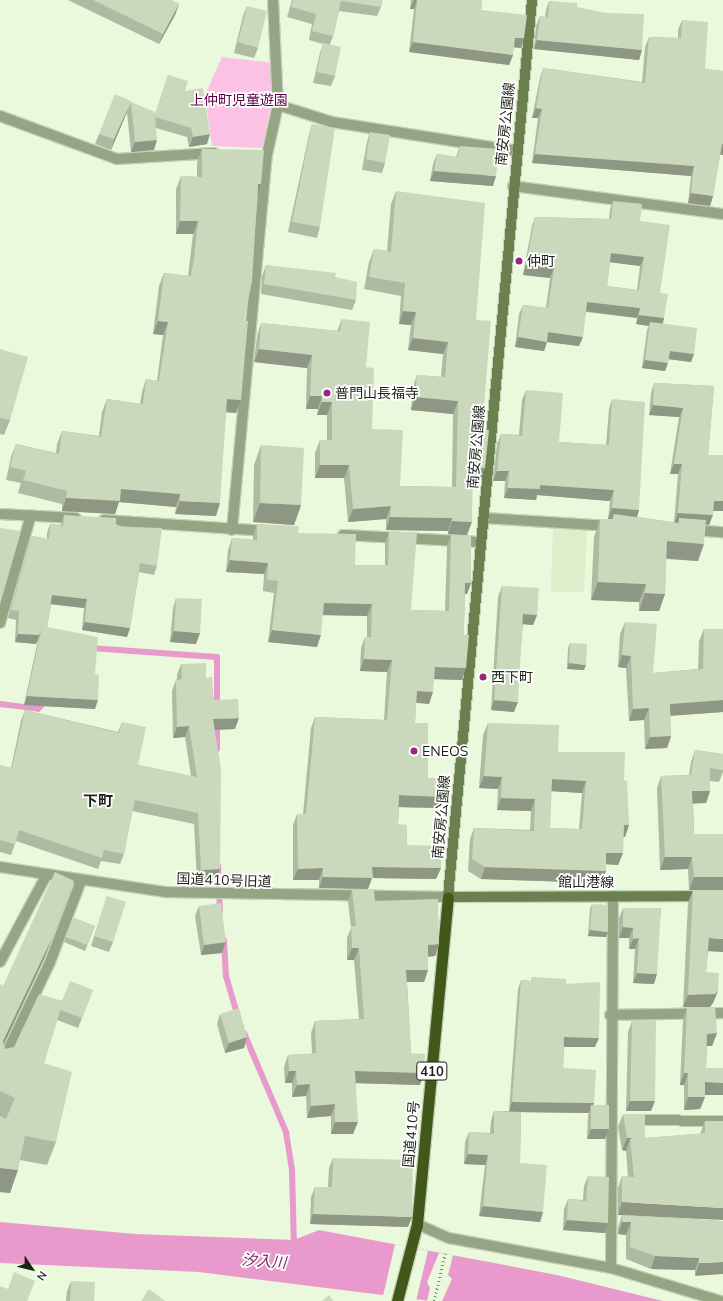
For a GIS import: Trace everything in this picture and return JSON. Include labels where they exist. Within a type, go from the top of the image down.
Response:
[{"type":"highway","name":"国道410号","points":[[397,1301],[417,1224],[448,897]]},
{"type":"main road","name":"南安房公園線","points":[[448,897],[480,542],[484,518],[513,186],[532,0]]},
{"type":"main road","name":"館山港線","points":[[448,897],[723,896]]},
{"type":"street","points":[[232,530],[267,155],[278,105],[273,0]]},
{"type":"street","points":[[278,105],[332,122],[517,151]]},
{"type":"street","points":[[0,116],[117,159],[229,154]]},
{"type":"street","points":[[252,154],[267,155]]},
{"type":"street","points":[[513,186],[723,214]]},
{"type":"street","points":[[0,514],[278,532]]},
{"type":"street","points":[[0,623],[31,515]]},
{"type":"street","points":[[484,518],[624,527]]},
{"type":"street","points":[[679,530],[723,532]]},
{"type":"street","points":[[333,535],[480,542]]},
{"type":"street","name":"国道410号旧道","points":[[0,867],[81,881],[219,895],[448,897]]},
{"type":"street","points":[[0,962],[46,876]]},
{"type":"street","points":[[0,1067],[50,962],[81,881]]},
{"type":"street","points":[[611,1268],[613,1120],[610,1015],[613,896]]},
{"type":"street","points":[[723,1002],[723,1018]]},
{"type":"street","points":[[610,1015],[723,1013]]},
{"type":"street","points":[[613,1120],[723,1121]]},
{"type":"street","points":[[417,1224],[449,1238],[611,1268],[720,1301]]},
{"type":"path","points":[[434,1301],[447,1244]]},
{"type":"shaded area","points":[[553,529],[587,530],[584,592],[551,592]]},
{"type":"green space","name":"上仲町児童遊園","points":[[222,57],[273,63],[271,104],[262,148],[212,146],[205,95]]},
{"type":"water","name":"汐入川","points":[[0,1222],[135,1234],[294,1240],[319,1230],[557,1275],[663,1301],[431,1301],[199,1272],[0,1263]]},
{"type":"pier","points":[[395,1244],[428,1251],[416,1301],[383,1296]]},
{"type":"pier","points":[[439,1253],[453,1255],[448,1275],[452,1279],[442,1301],[427,1301],[430,1288],[427,1282]]},
{"type":"building","points":[[93,0],[171,0],[179,4],[163,34]]},
{"type":"building","points":[[293,0],[382,0],[381,7],[341,1],[333,36],[312,31],[316,14],[291,7]]},
{"type":"building","points":[[417,0],[482,0],[481,10],[527,15],[524,38],[515,38],[513,55],[413,42]]},
{"type":"building","points":[[549,1],[577,3],[577,7],[606,13],[644,14],[642,50],[537,40],[540,16],[548,17]]},
{"type":"building","points":[[247,6],[267,11],[258,48],[238,42]]},
{"type":"building","points":[[682,20],[708,22],[705,69],[723,71],[723,144],[713,196],[691,193],[694,166],[535,154],[542,109],[536,108],[543,68],[645,83],[649,37],[681,38]]},
{"type":"building","points":[[323,43],[341,47],[335,76],[317,72]]},
{"type":"building","points":[[168,75],[188,81],[185,91],[203,88],[210,134],[193,137],[191,128],[155,117],[157,140],[135,142],[131,102],[155,112],[155,116]]},
{"type":"building","points":[[115,94],[131,101],[114,139],[99,134]]},
{"type":"building","points":[[312,124],[335,128],[320,227],[292,222]]},
{"type":"building","points":[[370,132],[390,135],[385,163],[366,159]]},
{"type":"building","points":[[460,146],[499,149],[496,176],[434,171],[437,154],[458,157]]},
{"type":"building","points":[[202,149],[264,150],[261,184],[258,184],[252,281],[244,321],[248,321],[241,400],[227,399],[220,503],[180,501],[180,494],[121,489],[120,501],[66,498],[67,491],[23,480],[26,471],[10,467],[16,444],[59,454],[62,431],[101,437],[107,399],[143,404],[146,379],[159,381],[168,322],[158,321],[164,273],[191,276],[198,221],[180,221],[181,176],[202,177]]},
{"type":"building","points":[[396,191],[485,203],[476,320],[491,321],[482,430],[489,430],[485,468],[473,468],[472,522],[452,521],[452,518],[390,517],[391,506],[353,509],[349,465],[320,465],[320,440],[332,440],[332,402],[322,402],[322,396],[310,396],[312,355],[259,349],[261,323],[340,331],[342,319],[370,322],[366,367],[374,368],[372,429],[403,430],[400,486],[456,487],[458,401],[415,397],[417,375],[445,377],[448,342],[413,338],[416,312],[403,311],[405,283],[369,277],[374,249],[391,252]]},
{"type":"building","points":[[613,201],[642,204],[640,221],[670,225],[660,293],[668,294],[664,318],[639,315],[640,308],[587,302],[583,337],[548,332],[547,342],[518,337],[523,305],[548,308],[554,268],[526,265],[535,217],[611,219]],"holes":[[[611,253],[644,257],[639,290],[607,286]]]},
{"type":"building","points":[[266,265],[336,273],[335,277],[357,282],[356,300],[264,284]]},
{"type":"building","points":[[650,322],[697,328],[694,354],[670,351],[668,363],[645,360]]},
{"type":"building","points":[[0,349],[28,357],[10,420],[0,418]]},
{"type":"building","points":[[654,383],[714,386],[708,455],[723,455],[723,501],[714,501],[713,515],[678,513],[682,464],[674,464],[683,408],[653,405]]},
{"type":"building","points":[[526,390],[563,393],[559,442],[609,445],[612,399],[645,402],[639,510],[612,508],[614,490],[540,485],[540,489],[508,488],[509,471],[497,471],[501,434],[522,436]]},
{"type":"building","points":[[261,445],[304,448],[301,505],[260,503]]},
{"type":"building","points":[[614,514],[679,523],[679,518],[706,520],[704,544],[667,541],[665,594],[645,593],[646,584],[598,582],[600,519],[613,519]]},
{"type":"building","points":[[64,515],[116,518],[116,524],[122,527],[162,528],[157,566],[140,563],[130,628],[85,622],[87,599],[52,595],[47,627],[98,637],[95,674],[99,675],[98,700],[27,696],[41,631],[39,635],[18,634],[19,611],[11,610],[32,536],[49,539],[50,524],[63,526]]},
{"type":"building","points":[[257,524],[299,526],[298,533],[356,534],[355,565],[388,565],[389,531],[417,533],[411,610],[449,611],[451,535],[471,536],[471,583],[465,583],[464,635],[469,635],[466,668],[435,667],[433,692],[417,691],[415,723],[428,723],[428,778],[442,778],[442,797],[399,795],[398,824],[407,825],[407,845],[441,846],[441,868],[372,867],[373,878],[323,877],[323,868],[298,869],[297,814],[306,814],[315,717],[387,720],[392,660],[364,659],[365,637],[371,637],[372,604],[324,603],[321,635],[272,630],[278,581],[267,580],[268,563],[230,560],[232,538],[257,540]]},
{"type":"building","points":[[0,528],[20,531],[0,602]]},
{"type":"building","points":[[502,586],[539,588],[537,615],[523,614],[518,702],[494,700]]},
{"type":"building","points":[[176,598],[202,599],[200,633],[174,631]]},
{"type":"building","points":[[625,622],[657,624],[653,673],[703,669],[704,629],[723,629],[723,700],[670,704],[671,736],[650,737],[649,708],[633,709],[631,656],[622,655]]},
{"type":"building","points":[[570,643],[587,644],[586,665],[569,663]]},
{"type":"building","points":[[206,663],[206,678],[212,677],[214,700],[238,699],[239,718],[213,719],[221,769],[220,869],[201,870],[198,813],[135,800],[124,854],[104,850],[102,858],[19,830],[15,844],[0,840],[0,765],[12,768],[25,710],[119,733],[122,722],[146,727],[138,765],[197,777],[189,726],[177,727],[176,680],[182,679],[181,664]]},
{"type":"building","points":[[488,723],[559,725],[558,752],[625,752],[624,781],[627,780],[629,825],[624,825],[623,853],[606,853],[606,871],[485,867],[472,859],[474,828],[534,831],[535,799],[501,798],[502,777],[484,776]],"holes":[[[552,779],[586,781],[582,829],[550,828]]]},
{"type":"building","points":[[695,750],[723,754],[723,770],[710,768],[710,791],[692,791],[694,834],[723,834],[723,877],[694,877],[692,857],[665,857],[661,776],[691,775]]},
{"type":"building","points":[[55,872],[74,881],[53,936],[3,1041],[5,1049],[14,1047],[39,994],[63,1001],[44,1063],[72,1072],[56,1142],[25,1136],[18,1170],[0,1168],[0,1116],[6,1119],[15,1098],[0,1091],[0,984],[3,986]]},
{"type":"building","points":[[352,890],[374,890],[375,901],[438,899],[439,944],[428,945],[428,970],[406,970],[411,1053],[425,1054],[424,1073],[355,1071],[358,1122],[335,1122],[335,1104],[311,1106],[310,1084],[297,1085],[296,1071],[289,1071],[288,1055],[316,1053],[315,1021],[364,1019],[359,948],[352,948],[351,926],[356,926]]},
{"type":"building","points":[[693,890],[723,890],[723,939],[709,938],[706,972],[719,973],[718,991],[715,994],[688,995]]},
{"type":"building","points":[[107,896],[126,902],[113,942],[94,936]]},
{"type":"building","points":[[221,903],[226,942],[204,945],[199,906]]},
{"type":"building","points":[[592,904],[608,905],[608,932],[590,930]]},
{"type":"building","points":[[623,908],[661,908],[657,974],[637,973],[639,938],[633,939],[633,928],[623,927]]},
{"type":"building","points":[[74,918],[95,926],[87,945],[66,937]]},
{"type":"building","points":[[532,977],[566,979],[566,984],[600,982],[599,1038],[564,1037],[563,1068],[596,1070],[594,1103],[512,1102],[521,980],[532,981]]},
{"type":"building","points":[[70,981],[93,990],[82,1018],[60,1010]]},
{"type":"building","points":[[715,1007],[717,1033],[707,1034],[706,1068],[723,1068],[723,1083],[705,1082],[705,1097],[688,1097],[688,1073],[684,1073],[687,1008]]},
{"type":"building","points":[[239,1008],[247,1037],[229,1043],[220,1014]]},
{"type":"building","points":[[632,1021],[656,1021],[655,1101],[630,1101]]},
{"type":"building","points":[[591,1105],[609,1105],[609,1129],[591,1129]]},
{"type":"building","points":[[494,1111],[521,1112],[520,1163],[547,1165],[543,1212],[483,1206],[488,1155],[468,1154],[469,1132],[494,1134]]},
{"type":"building","points":[[623,1114],[645,1114],[645,1138],[705,1133],[705,1121],[723,1121],[723,1208],[622,1202],[622,1176],[634,1177],[630,1139],[635,1138],[627,1138]]},
{"type":"building","points":[[333,1158],[413,1160],[412,1217],[313,1214],[315,1187],[332,1187]]},
{"type":"building","points":[[588,1176],[609,1177],[608,1223],[567,1220],[568,1199],[586,1201]]},
{"type":"building","points":[[622,1215],[723,1221],[723,1262],[699,1263],[699,1258],[655,1256],[630,1247],[631,1222],[622,1222]]},
{"type":"building","points":[[14,1272],[35,1281],[27,1301],[0,1301],[0,1286],[8,1289]]},
{"type":"building","points":[[71,1281],[95,1282],[94,1301],[70,1301]]},
{"type":"building","points":[[149,1289],[165,1301],[141,1301]]},
{"type":"building","points":[[329,1295],[333,1301],[322,1301]]},
{"type":"waterway","points":[[90,648],[217,657],[217,707]]},
{"type":"waterway","points":[[0,704],[38,709],[46,700]]},
{"type":"waterway","points":[[217,722],[217,749]]},
{"type":"waterway","points":[[218,866],[220,911]]},
{"type":"waterway","points":[[224,940],[226,976],[238,1017]]},
{"type":"waterway","points":[[244,1033],[286,1132],[292,1170],[294,1248]]},
{"type":"place","name":"仲町","points":[[519,261]]},
{"type":"place","name":"普門山長福寺","points":[[327,393]]},
{"type":"place","name":"西下町","points":[[483,677]]},
{"type":"place","name":"ENEOS","points":[[414,751]]},
{"type":"district","name":"下町","points":[[98,801]]}]
